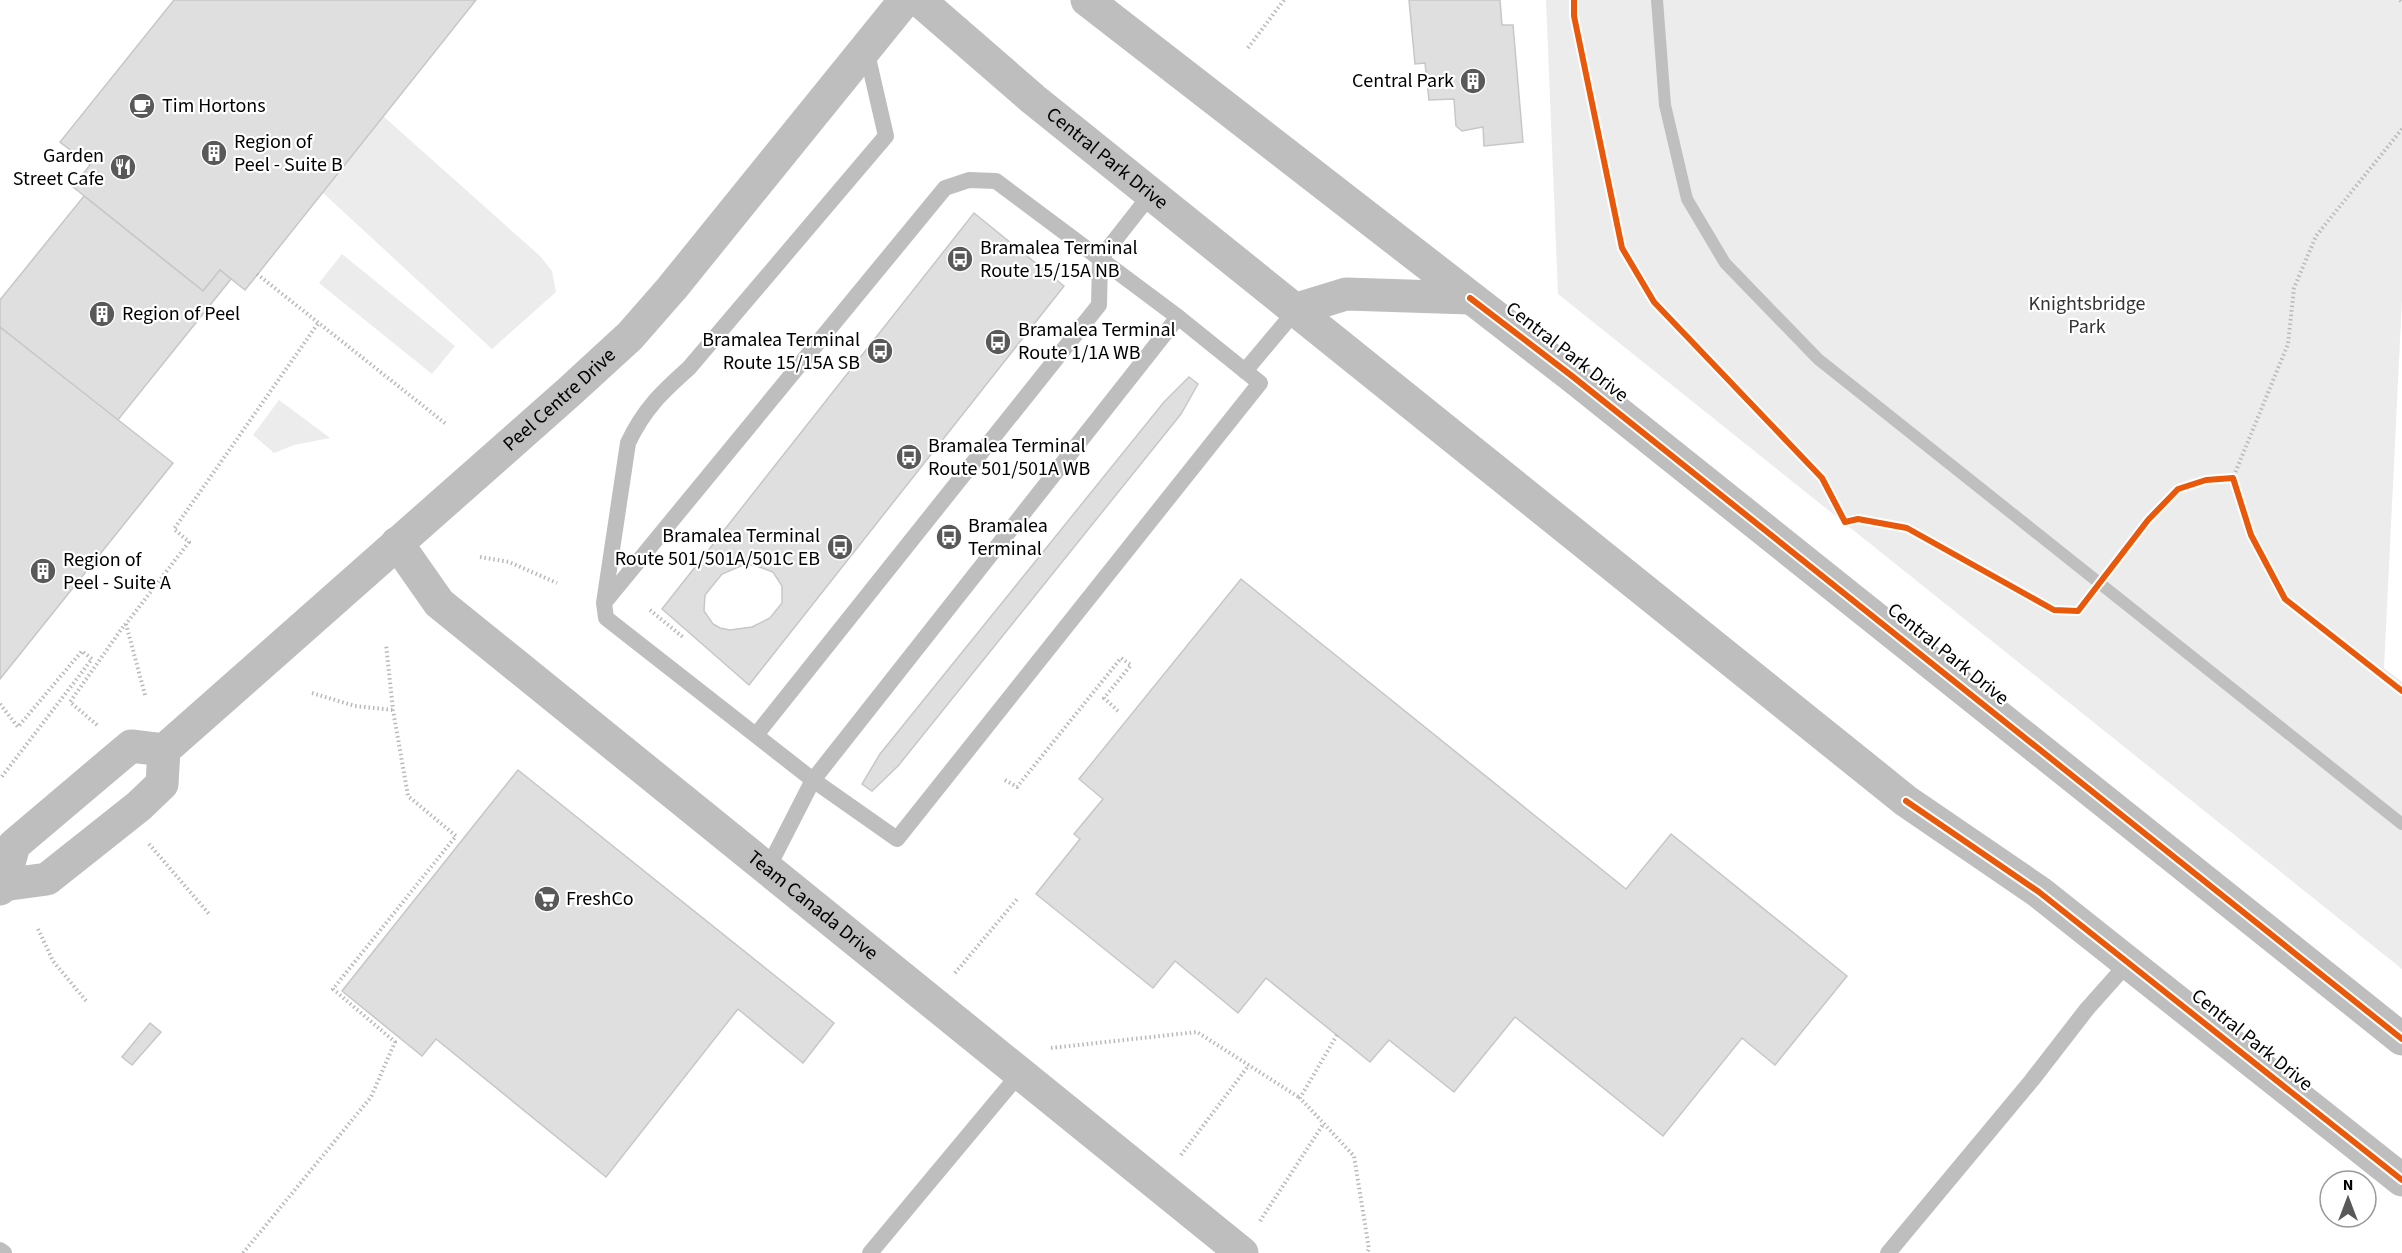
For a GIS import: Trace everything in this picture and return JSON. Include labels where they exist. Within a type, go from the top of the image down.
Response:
[{"type":"street","name":"Peel Centre Drive","points":[[164,750],[570,393],[630,336],[672,288],[905,0]]},
{"type":"street","name":"Central Park Drive","points":[[919,0],[1034,99],[1151,194],[1297,309],[1906,801],[2039,892],[2402,1180]]},
{"type":"street","name":"Central Park Drive","points":[[1087,0],[1572,376],[2402,1039]]},
{"type":"street","points":[[1297,309],[1346,294],[1470,298]]},
{"type":"street","name":"Team Canada Drive","points":[[397,543],[439,603],[1241,1252]]},
{"type":"street","points":[[132,746],[164,750],[162,784],[139,806],[47,879],[2,887],[14,845],[23,837],[132,746]]},
{"type":"lane","points":[[604,603],[945,188],[969,180],[996,181],[1178,317],[1260,383],[897,839],[813,780],[606,618],[604,603],[628,442],[640,418],[659,394],[689,368],[886,136],[866,48]]},
{"type":"lane","points":[[756,735],[1099,304],[1100,259],[1151,194]]},
{"type":"lane","points":[[1245,371],[1297,309]]},
{"type":"lane","points":[[768,868],[813,780],[1178,317]]},
{"type":"lane","points":[[1888,1253],[2026,1088],[2087,1009],[2128,963]]},
{"type":"lane","points":[[870,1253],[1008,1064]]},
{"type":"lane","points":[[0,1250],[4,1253]]},
{"type":"path","points":[[1248,48],[1284,0]]},
{"type":"path","points":[[2402,129],[2316,236],[2294,288],[2288,344],[2233,478],[2251,535],[2285,599],[2402,691]]},
{"type":"path","points":[[1622,248],[1654,302],[1822,478],[1845,522],[1858,519],[1908,528],[2054,610],[2078,611],[2127,546],[2178,489],[2206,480],[2233,478]]},
{"type":"path","points":[[257,274],[446,424]]},
{"type":"path","points":[[104,730],[70,702],[189,542],[174,529],[319,322]]},
{"type":"path","points":[[480,557],[509,562],[557,582]]},
{"type":"path","points":[[126,624],[145,695]]},
{"type":"path","points":[[243,1253],[371,1097],[395,1042],[333,989],[456,836],[408,795],[393,710],[386,644]]},
{"type":"path","points":[[0,704],[18,727],[82,651],[92,659],[0,779]]},
{"type":"path","points":[[1005,780],[1017,787],[1121,658],[1131,665],[1104,698],[1118,711]]},
{"type":"path","points":[[312,693],[355,706],[393,710]]},
{"type":"path","points":[[143,836],[210,915]]},
{"type":"path","points":[[932,1002],[1018,898]]},
{"type":"path","points":[[38,929],[53,961],[87,1002]]},
{"type":"path","points":[[1008,1064],[1197,1032],[1300,1098],[1354,1156],[1370,1249],[1367,1253]]},
{"type":"path","points":[[1300,1098],[1337,1035]]},
{"type":"path","points":[[1158,1185],[1249,1065]]},
{"type":"path","points":[[1241,1252],[1324,1124]]},
{"type":"green space","name":"Knightsbridge Park","points":[[1546,0],[2402,0],[2402,300],[2384,668],[2402,682],[2402,969],[1558,294]]},
{"type":"green space","points":[[383,116],[540,256],[552,271],[556,292],[492,349],[322,192]]},
{"type":"green space","points":[[342,254],[455,346],[432,374],[319,283]]},
{"type":"green space","points":[[279,400],[330,438],[294,445],[274,453],[253,435]]},
{"type":"building","name":"Region of Peel - Suite B","points":[[174,0],[476,0],[245,290],[220,270],[203,291],[73,187],[90,165],[60,142]]},
{"type":"building","name":"Central Park","points":[[1409,0],[1500,0],[1502,25],[1513,25],[1523,142],[1484,146],[1483,127],[1462,131],[1456,126],[1454,99],[1429,100],[1425,63],[1415,64]]},
{"type":"building","name":"Region of Peel","points":[[84,196],[203,291],[220,270],[231,279],[117,421],[0,327],[0,300]]},
{"type":"building","points":[[974,213],[1064,286],[749,685],[662,609]],"holes":[[[743,565],[754,565],[773,572],[782,586],[782,603],[770,618],[752,627],[730,630],[713,624],[704,611],[705,595],[722,574]]]},
{"type":"building","name":"Region of Peel - Suite A","points":[[0,327],[173,463],[0,679]]},
{"type":"building","points":[[1189,377],[1198,384],[1181,414],[898,766],[872,791],[862,784],[880,754],[1164,402]]},
{"type":"building","points":[[1241,579],[1626,889],[1671,834],[1847,976],[1775,1065],[1742,1038],[1663,1136],[1515,1017],[1454,1092],[1389,1040],[1370,1062],[1266,978],[1238,1013],[1175,961],[1153,988],[1036,894],[1080,839],[1074,834],[1103,799],[1079,779]]},
{"type":"building","name":"FreshCo","points":[[518,770],[834,1023],[803,1063],[738,1009],[606,1177],[436,1039],[422,1056],[342,991]]},
{"type":"building","points":[[150,1023],[161,1032],[132,1065],[122,1057]]},
{"type":"waterway","points":[[1657,0],[1665,105],[1687,199],[1725,263],[1818,359],[2402,824]]},
{"type":"cycle path","points":[[1574,0],[1574,16],[1622,248],[1654,302],[1822,478],[1845,522],[1858,519],[1907,528],[2054,610],[2078,611],[2148,520],[2178,489],[2206,480],[2233,478],[2251,535],[2285,599],[2402,691]]},
{"type":"cycle path","points":[[1470,298],[1572,376],[2402,1039]]},
{"type":"cycle path","points":[[1906,801],[2039,892],[2402,1180]]},
{"type":"place","name":"Central Park","points":[[1473,81]]},
{"type":"place","name":"Tim Hortons","points":[[142,106]]},
{"type":"place","name":"Region of Peel - Suite B","points":[[214,153]]},
{"type":"place","name":"Garden Street Cafe","points":[[123,167]]},
{"type":"place","name":"Bramalea Terminal Route 15/15A NB","points":[[960,259]]},
{"type":"place","name":"Region of Peel","points":[[102,314]]},
{"type":"place","name":"Bramalea Terminal Route 1/1A WB","points":[[998,342]]},
{"type":"place","name":"Bramalea Terminal Route 15/15A SB","points":[[880,351]]},
{"type":"place","name":"Bramalea Terminal Route 501/501A WB","points":[[909,457]]},
{"type":"place","name":"Bramalea Terminal","points":[[949,537]]},
{"type":"place","name":"Bramalea Terminal Route 501/501A/501C EB","points":[[840,547]]},
{"type":"place","name":"Region of Peel - Suite A","points":[[43,571]]},
{"type":"place","name":"FreshCo","points":[[547,899]]}]
